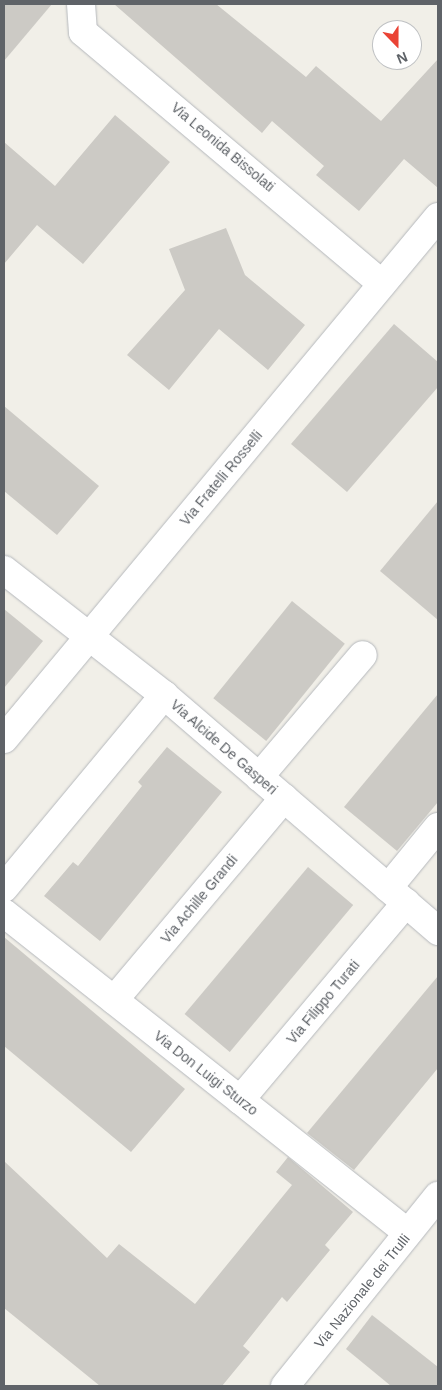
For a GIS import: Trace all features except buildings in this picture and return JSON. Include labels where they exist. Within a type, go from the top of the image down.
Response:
[{"type":"street","name":"Via Leonida Bissolati","points":[[81,4],[84,32],[382,284]]},
{"type":"street","name":"Via Fratelli Rosselli","points":[[4,739],[438,217]]},
{"type":"street","name":"Via Alcide De Gasperi","points":[[4,570],[164,695],[438,931]]},
{"type":"street","points":[[259,777],[363,655]]},
{"type":"street","points":[[4,888],[164,695]]},
{"type":"street","name":"Via Achille Grandi","points":[[114,1000],[284,798]]},
{"type":"street","name":"Via Filippo Turati","points":[[240,1100],[397,896],[438,827]]},
{"type":"street","name":"Via Don Luigi Sturzo","points":[[4,913],[408,1233]]},
{"type":"street","name":"Via Nazionale dei Trulli","points":[[285,1386],[438,1196]]}]
